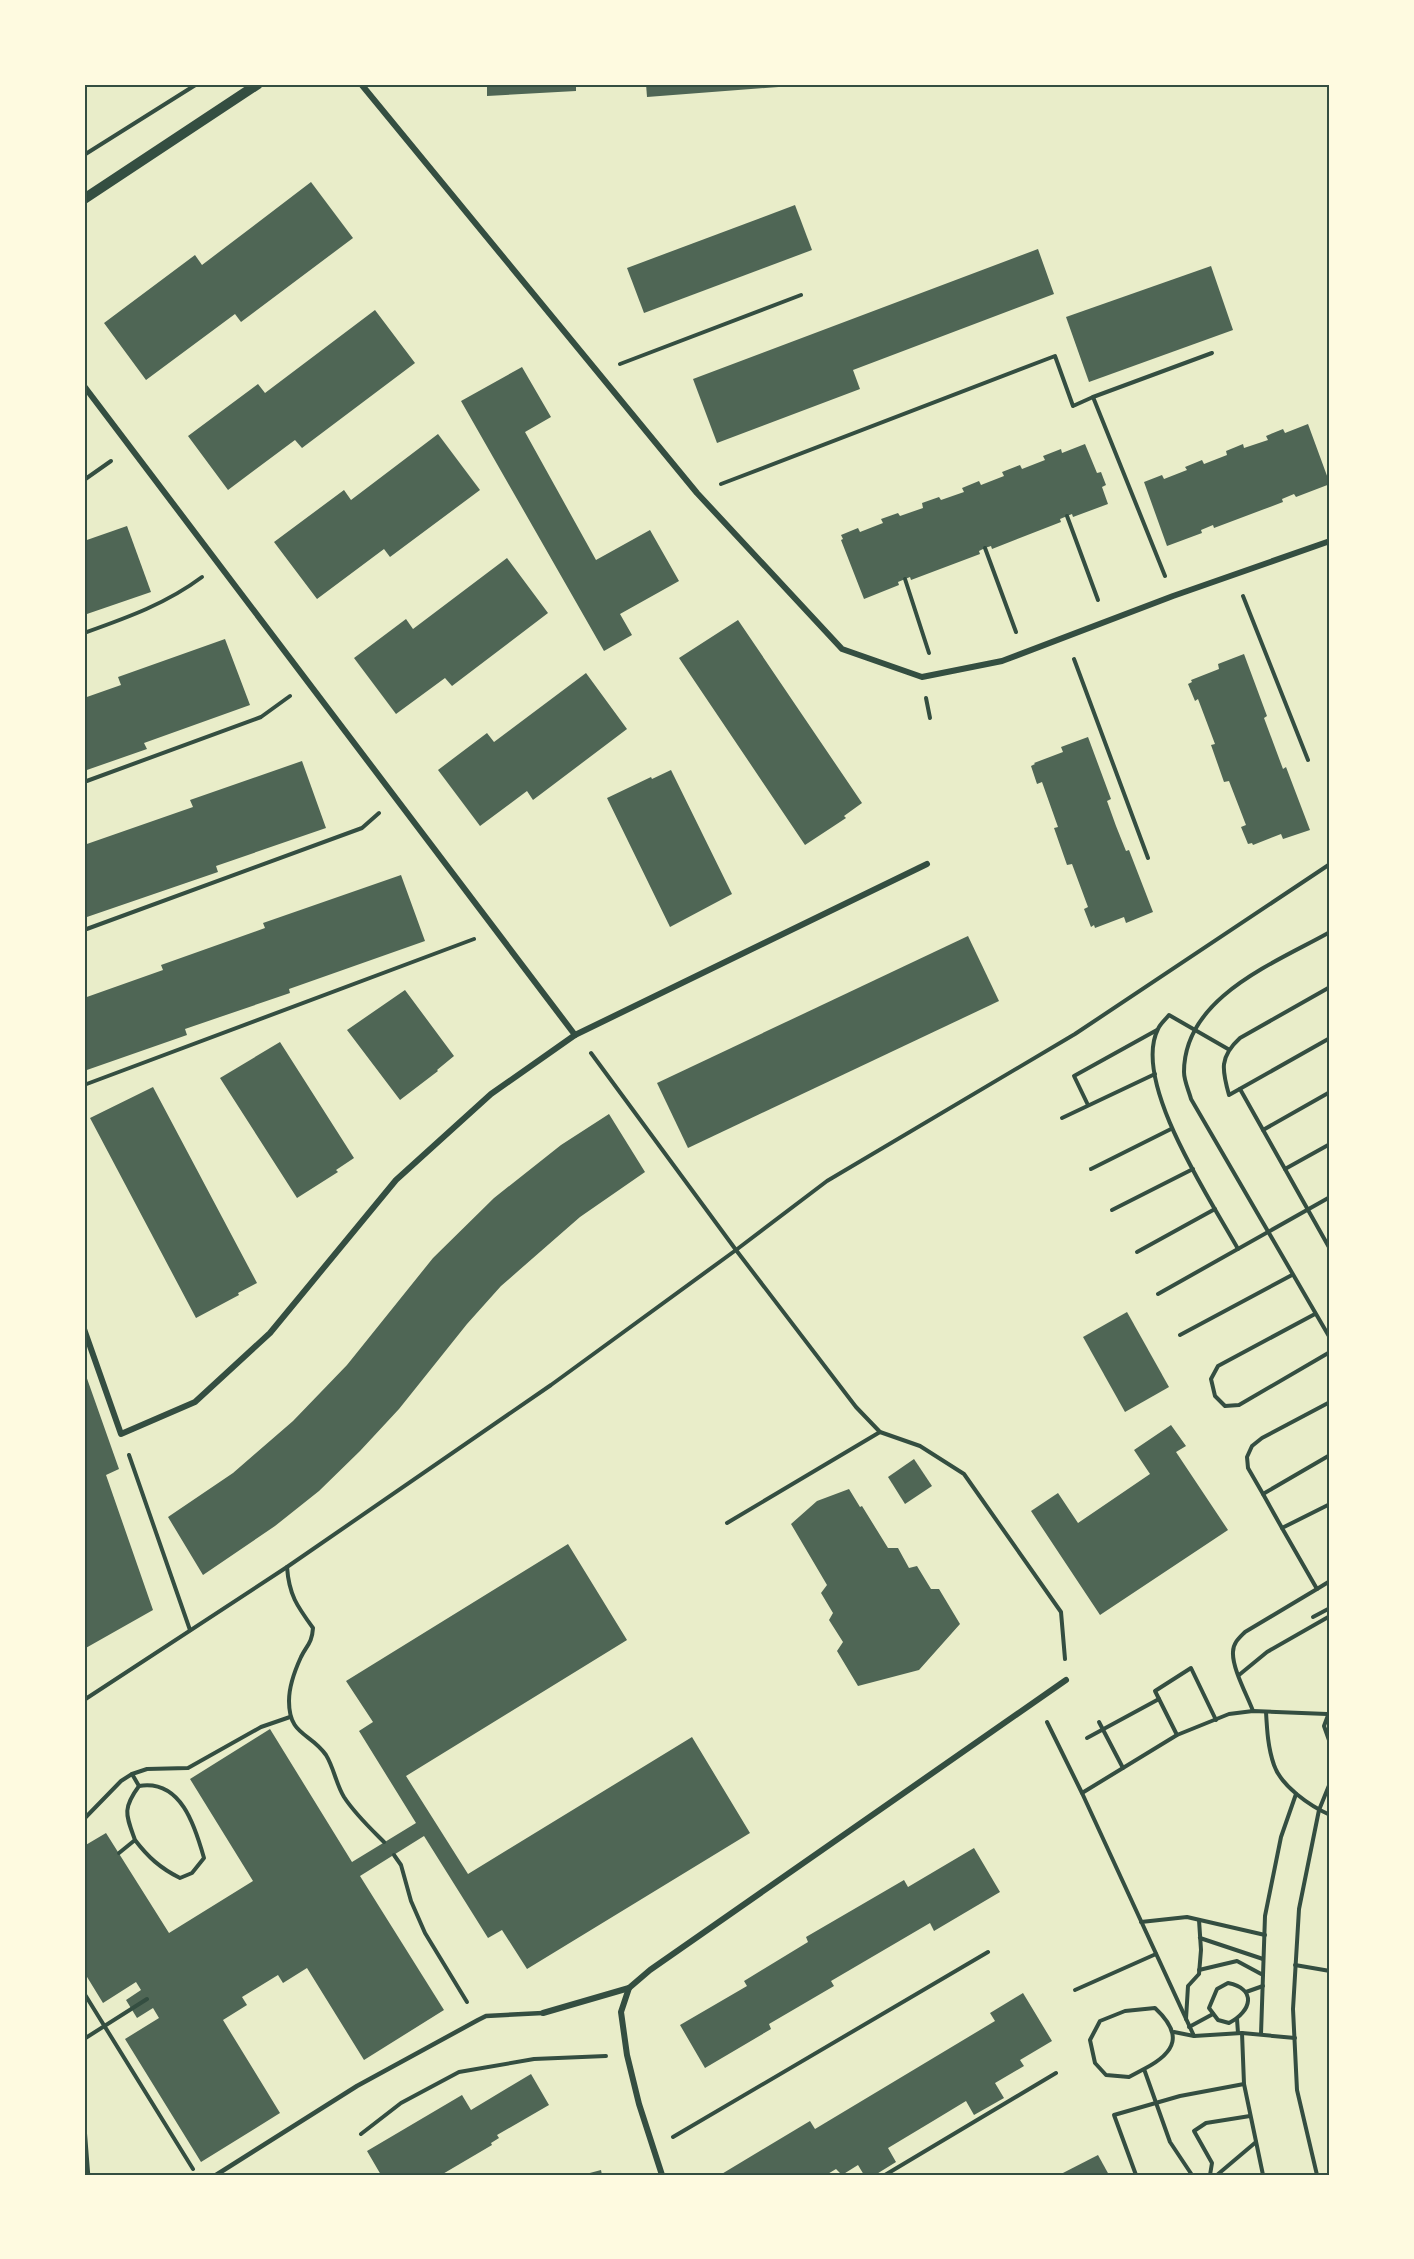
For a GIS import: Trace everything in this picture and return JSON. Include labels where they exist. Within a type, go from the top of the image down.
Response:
[{"type":"street","points":[[84,199],[258,84]]},
{"type":"street","points":[[361,84],[697,493],[842,649],[922,677],[1002,661],[1173,596],[1330,541]]},
{"type":"street","points":[[84,386],[575,1035]]},
{"type":"street","points":[[84,1329],[121,1434],[195,1402],[270,1333],[396,1180],[491,1094],[575,1035],[927,864]]},
{"type":"street","points":[[543,2013],[629,1988],[1066,1680]]},
{"type":"street","points":[[629,1988],[621,2012],[627,2055],[662,2175]]},
{"type":"lane","points":[[216,2175],[357,2086],[486,2016],[543,2013]]},
{"type":"lane","points":[[84,2124],[88,2175]]},
{"type":"path","points":[[84,155],[196,84]]},
{"type":"path","points":[[597,372],[801,295]]},
{"type":"path","points":[[697,493],[1055,356],[1073,406],[1212,353]]},
{"type":"path","points":[[1093,397],[1173,596]]},
{"type":"path","points":[[84,480],[131,447]]},
{"type":"path","points":[[1066,516],[1106,621]]},
{"type":"path","points":[[985,548],[1024,652]]},
{"type":"path","points":[[84,633],[145,611],[183,592],[219,564]]},
{"type":"path","points":[[1235,574],[1308,760]]},
{"type":"path","points":[[905,579],[936,674]]},
{"type":"path","points":[[1066,636],[1148,858]]},
{"type":"path","points":[[84,782],[261,717],[308,682]]},
{"type":"path","points":[[84,930],[362,828],[396,799]]},
{"type":"path","points":[[84,1700],[287,1567],[551,1385],[736,1250],[827,1180],[1076,1034],[1330,864]]},
{"type":"path","points":[[84,1085],[496,931]]},
{"type":"path","points":[[1330,932],[1233,986],[1211,1006],[1190,1041],[1184,1074],[1191,1099],[1330,1338]]},
{"type":"path","points":[[1330,987],[1240,1038],[1228,1048],[1224,1059],[1224,1077],[1229,1095],[1330,1038]]},
{"type":"path","points":[[1228,1048],[1169,1015],[1158,1030],[1153,1051],[1159,1098],[1171,1129],[1238,1249]]},
{"type":"path","points":[[1088,1105],[1074,1076],[1158,1030]]},
{"type":"path","points":[[575,1035],[588,1048],[736,1250],[856,1407],[880,1432],[920,1446],[964,1474],[1061,1612],[1066,1680]]},
{"type":"path","points":[[1062,1118],[1155,1074]]},
{"type":"path","points":[[1240,1089],[1330,1249]]},
{"type":"path","points":[[1263,1130],[1330,1092]]},
{"type":"path","points":[[1090,1169],[1171,1129]]},
{"type":"path","points":[[1285,1169],[1330,1144]]},
{"type":"path","points":[[1112,1210],[1193,1169]]},
{"type":"path","points":[[1158,1294],[1330,1197]]},
{"type":"path","points":[[1137,1252],[1215,1209]]},
{"type":"path","points":[[1180,1335],[1292,1275]]},
{"type":"path","points":[[1316,1314],[1218,1366],[1211,1379],[1215,1396],[1225,1406],[1239,1405],[1330,1353]]},
{"type":"path","points":[[1317,1589],[1248,1468],[1247,1457],[1252,1446],[1262,1438],[1330,1402]]},
{"type":"path","points":[[727,1523],[880,1432]]},
{"type":"path","points":[[121,1434],[190,1630]]},
{"type":"path","points":[[1263,1494],[1330,1455]]},
{"type":"path","points":[[1282,1528],[1330,1504]]},
{"type":"path","points":[[287,1567],[289,1588],[298,1608],[313,1628],[312,1640],[302,1654],[294,1674],[289,1699],[290,1717],[298,1732],[320,1747],[330,1762],[334,1777],[345,1797],[363,1822],[384,1842]]},
{"type":"path","points":[[1253,1711],[1232,1651],[1236,1640],[1245,1632],[1330,1581]]},
{"type":"path","points":[[1313,1617],[1330,1608]]},
{"type":"path","points":[[1239,1675],[1267,1652],[1330,1616]]},
{"type":"path","points":[[1177,1735],[1155,1691],[1191,1668],[1216,1720]]},
{"type":"path","points":[[1087,1738],[1159,1699]]},
{"type":"path","points":[[1036,1701],[1082,1793],[1194,2036]]},
{"type":"path","points":[[1082,1793],[1177,1735],[1229,1714],[1253,1711],[1328,1712],[1324,1726],[1330,1743]]},
{"type":"path","points":[[1266,1712],[1274,1767],[1296,1794],[1330,1815]]},
{"type":"path","points":[[84,1819],[121,1780],[132,1774],[147,1769],[188,1768],[261,1727],[290,1717]]},
{"type":"path","points":[[1099,1722],[1123,1768]]},
{"type":"path","points":[[132,1774],[139,1786]]},
{"type":"path","points":[[1317,2175],[1298,2090],[1293,2010],[1299,1909],[1319,1810],[1330,1783]]},
{"type":"path","points":[[139,1786],[160,1786],[176,1796],[190,1816],[204,1858],[192,1873],[180,1878],[164,1870],[149,1858],[135,1840],[127,1818],[128,1801],[139,1786]]},
{"type":"path","points":[[1261,2034],[1265,1916],[1281,1837],[1296,1794]]},
{"type":"path","points":[[119,1853],[135,1840]]},
{"type":"path","points":[[394,1855],[407,1880],[411,1901],[425,1933],[478,2020]]},
{"type":"path","points":[[1141,1922],[1187,1917],[1265,1935]]},
{"type":"path","points":[[1186,2020],[1188,1986],[1200,1970],[1199,1920]]},
{"type":"path","points":[[1200,1938],[1263,1959]]},
{"type":"path","points":[[653,2148],[988,1952]]},
{"type":"path","points":[[1075,1990],[1156,1954]]},
{"type":"path","points":[[1200,1970],[1237,1961],[1263,1975]]},
{"type":"path","points":[[1295,1965],[1330,1971]]},
{"type":"path","points":[[1228,1983],[1241,1986],[1246,1992],[1247,2008],[1237,2019],[1229,2023],[1218,2020],[1209,2008],[1217,1989],[1228,1983]]},
{"type":"path","points":[[1246,1992],[1263,1986]]},
{"type":"path","points":[[84,1993],[197,2175]]},
{"type":"path","points":[[84,2039],[147,1999]]},
{"type":"path","points":[[1155,2008],[1166,2019],[1174,2032],[1172,2048],[1161,2060],[1144,2068],[1129,2077],[1106,2075],[1095,2063],[1090,2040],[1100,2021],[1125,2011],[1155,2008]]},
{"type":"path","points":[[1189,2027],[1213,2014]]},
{"type":"path","points":[[1237,2019],[1244,2084],[1263,2175]]},
{"type":"path","points":[[1174,2032],[1194,2036],[1240,2033],[1294,2038]]},
{"type":"path","points":[[361,2134],[401,2103],[459,2072],[534,2059],[627,2055]]},
{"type":"path","points":[[1144,2068],[1170,2142],[1192,2175]]},
{"type":"path","points":[[885,2175],[1056,2073]]},
{"type":"path","points":[[1136,2175],[1114,2115],[1180,2096],[1244,2084]]},
{"type":"path","points":[[1210,2175],[1212,2163],[1194,2131],[1206,2123],[1250,2116]]},
{"type":"path","points":[[1217,2175],[1256,2142]]},
{"type":"building","points":[[487,84],[576,84],[576,91],[487,96]]},
{"type":"building","points":[[646,84],[792,84],[792,86],[647,97]]},
{"type":"building","points":[[311,182],[353,238],[241,322],[235,314],[146,380],[104,323],[195,255],[202,265]]},
{"type":"building","points":[[795,205],[812,250],[644,313],[627,268]]},
{"type":"building","points":[[1038,249],[1054,294],[853,370],[860,389],[717,443],[693,379]]},
{"type":"building","points":[[1211,266],[1233,330],[1089,382],[1066,317]]},
{"type":"building","points":[[375,310],[415,363],[302,448],[295,440],[228,490],[188,436],[258,384],[265,393]]},
{"type":"building","points":[[522,367],[551,417],[525,432],[596,560],[650,530],[679,581],[620,614],[632,635],[604,651],[461,401]]},
{"type":"building","points":[[1308,424],[1330,484],[1296,497],[1294,494],[1282,499],[1283,502],[1214,528],[1213,525],[1201,530],[1202,533],[1167,546],[1144,482],[1162,475],[1164,479],[1187,470],[1185,467],[1202,460],[1204,464],[1227,455],[1226,451],[1243,444],[1244,448],[1268,440],[1266,436],[1283,429],[1285,433]]},
{"type":"building","points":[[438,434],[480,490],[390,557],[384,549],[317,599],[274,542],[344,490],[351,500]]},
{"type":"building","points":[[1085,444],[1097,473],[1101,472],[1106,485],[1102,487],[1108,504],[1073,517],[1072,514],[1060,519],[1061,522],[992,549],[991,546],[985,548],[979,551],[980,554],[911,580],[910,577],[898,582],[899,585],[864,599],[841,535],[858,528],[860,532],[883,523],[881,519],[898,513],[900,516],[923,508],[922,503],[939,497],[941,500],[964,492],[962,488],[979,481],[981,485],[1004,476],[1002,472],[1020,465],[1022,469],[1045,460],[1043,456],[1061,449],[1062,453]]},
{"type":"building","points":[[127,526],[151,592],[84,615],[84,541]]},
{"type":"building","points":[[507,558],[548,613],[452,686],[445,678],[396,714],[354,658],[406,619],[413,629]]},
{"type":"building","points":[[738,620],[862,803],[844,816],[846,818],[805,845],[679,658]]},
{"type":"building","points":[[225,639],[250,705],[144,743],[147,749],[84,771],[84,698],[121,685],[118,677]]},
{"type":"building","points":[[1244,654],[1267,716],[1264,718],[1283,769],[1286,767],[1310,830],[1283,839],[1281,834],[1253,845],[1248,844],[1241,827],[1246,825],[1229,781],[1224,782],[1211,745],[1215,744],[1198,699],[1195,701],[1188,684],[1192,682],[1191,680],[1219,669],[1218,664]]},
{"type":"building","points":[[586,673],[627,729],[533,800],[527,791],[480,826],[438,770],[487,733],[494,742]]},
{"type":"building","points":[[1088,737],[1111,799],[1107,801],[1116,826],[1126,851],[1129,850],[1153,912],[1126,923],[1124,917],[1095,928],[1094,925],[1091,927],[1084,909],[1088,907],[1072,864],[1067,865],[1054,828],[1058,827],[1042,782],[1037,784],[1031,766],[1063,752],[1061,747]]},
{"type":"building","points":[[302,761],[326,828],[216,866],[218,872],[84,918],[84,845],[193,807],[190,800]]},
{"type":"building","points":[[671,770],[732,894],[670,927],[607,798]]},
{"type":"building","points":[[401,875],[425,941],[289,989],[290,993],[185,1029],[187,1035],[84,1071],[84,998],[163,970],[161,965],[265,928],[263,923]]},
{"type":"building","points":[[968,936],[999,1001],[688,1148],[657,1083]]},
{"type":"building","points":[[405,990],[454,1056],[400,1100],[347,1030]]},
{"type":"building","points":[[280,1042],[354,1158],[336,1170],[338,1172],[297,1198],[220,1078]]},
{"type":"building","points":[[153,1087],[257,1283],[196,1318],[90,1118]]},
{"type":"building","points":[[609,1114],[645,1172],[580,1217],[501,1286],[467,1324],[399,1409],[319,1491],[275,1526],[203,1575],[168,1517],[233,1473],[293,1421],[347,1365],[433,1258],[494,1198],[561,1145]]},
{"type":"building","points":[[1127,1312],[1169,1387],[1125,1412],[1083,1337]]},
{"type":"building","points":[[84,1370],[119,1469],[106,1475],[153,1610],[84,1649]]},
{"type":"building","points":[[1171,1425],[1186,1446],[1176,1452],[1228,1530],[1100,1615],[1031,1511],[1058,1493],[1078,1523],[1150,1474],[1134,1450]]},
{"type":"building","points":[[914,1459],[932,1486],[905,1504],[888,1477]]},
{"type":"building","points":[[849,1489],[888,1548],[898,1548],[909,1568],[917,1566],[931,1589],[939,1589],[960,1624],[919,1670],[858,1686],[837,1651],[843,1642],[829,1620],[833,1613],[821,1593],[827,1585],[791,1524],[817,1501]]},
{"type":"building","points":[[568,1544],[627,1640],[406,1776],[468,1874],[692,1737],[750,1833],[527,1969],[502,1930],[488,1938],[424,1836],[360,1876],[444,2010],[364,2060],[307,1968],[283,1983],[278,1975],[242,1997],[247,2005],[223,2020],[280,2113],[201,2162],[125,2039],[159,2018],[153,2008],[137,2018],[126,2000],[141,1990],[136,1982],[103,2003],[84,1972],[84,1846],[106,1833],[169,1933],[253,1881],[190,1779],[270,1729],[352,1862],[416,1823],[359,1731],[373,1722],[346,1681]]},
{"type":"building","points":[[974,1848],[1000,1892],[934,1931],[930,1923],[831,1981],[834,1986],[769,2024],[771,2029],[705,2068],[680,2025],[747,1986],[744,1981],[808,1942],[806,1937],[904,1880],[908,1887]]},
{"type":"building","points":[[1023,1993],[1052,2041],[1020,2060],[1024,2066],[995,2083],[1004,2098],[974,2115],[966,2101],[888,2148],[896,2162],[875,2175],[864,2175],[858,2165],[842,2175],[836,2169],[826,2175],[720,2175],[810,2121],[815,2129],[995,2021],[990,2013]]},
{"type":"building","points":[[531,2074],[549,2105],[497,2135],[499,2138],[491,2143],[492,2145],[441,2175],[381,2175],[367,2151],[462,2095],[471,2110]]},
{"type":"building","points":[[1098,2155],[1109,2175],[1059,2175]]},
{"type":"building","points":[[601,2170],[602,2175],[586,2175],[586,2174]]}]
